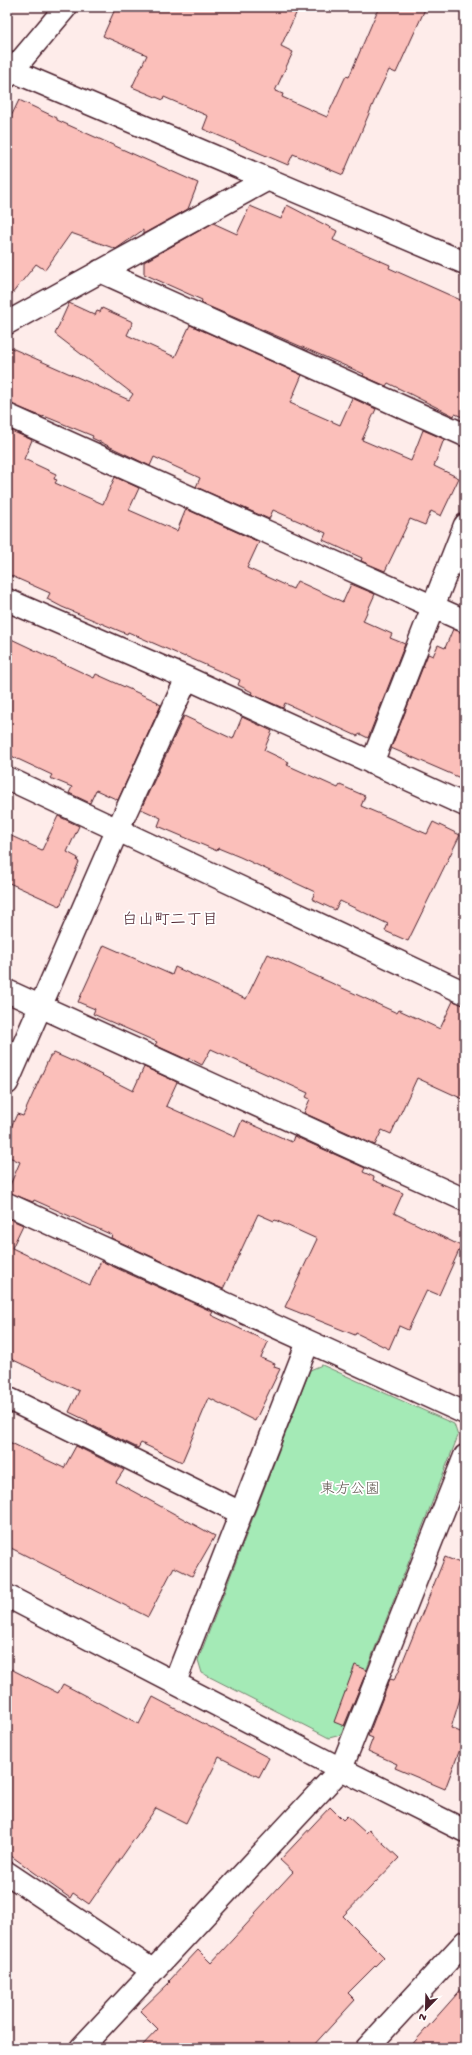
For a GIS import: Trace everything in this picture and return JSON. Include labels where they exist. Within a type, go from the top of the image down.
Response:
[{"type":"street","points":[[66,7],[10,74],[268,179],[465,263]]},
{"type":"street","points":[[7,323],[268,179]]},
{"type":"street","points":[[100,272],[465,435]]},
{"type":"street","points":[[7,415],[433,607],[465,620]]},
{"type":"street","points":[[372,763],[465,525]]},
{"type":"street","points":[[7,600],[187,678],[465,805]]},
{"type":"street","points":[[7,1083],[117,831],[187,678]]},
{"type":"street","points":[[7,778],[117,831],[465,993]]},
{"type":"street","points":[[7,992],[465,1200]]},
{"type":"street","points":[[7,1204],[465,1413]]},
{"type":"street","points":[[175,1682],[308,1342]]},
{"type":"street","points":[[7,1398],[241,1513]]},
{"type":"street","points":[[81,2048],[152,1970],[341,1769],[465,1456]]},
{"type":"street","points":[[7,1596],[341,1769],[465,1831]]},
{"type":"street","points":[[7,1873],[152,1970]]},
{"type":"street","points":[[367,2048],[465,1942]]},
{"type":"green space","name":"東方公園","points":[[322,1365],[454,1424],[458,1436],[341,1735],[329,1738],[202,1673],[198,1660],[310,1370]]},
{"type":"building","points":[[116,7],[299,7],[281,46],[293,52],[275,91],[283,94],[282,97],[327,117],[346,76],[349,77],[379,7],[426,7],[396,73],[389,70],[343,175],[293,154],[288,165],[203,129],[208,116],[164,97],[163,100],[132,87],[147,55],[103,36]]},
{"type":"building","points":[[19,100],[57,118],[57,120],[198,183],[188,209],[143,234],[143,230],[116,249],[71,233],[45,270],[36,264],[7,300],[7,125]]},
{"type":"building","points":[[287,205],[337,231],[333,240],[390,265],[389,268],[465,302],[465,418],[455,414],[454,416],[388,383],[386,386],[363,376],[364,374],[201,303],[202,300],[144,274],[144,262],[213,223],[237,234],[250,206],[281,219]]},
{"type":"building","points":[[69,303],[95,315],[97,311],[100,312],[102,308],[133,322],[127,335],[175,357],[190,325],[302,375],[290,403],[340,425],[352,398],[376,409],[362,440],[411,461],[423,430],[444,439],[434,466],[459,478],[441,516],[431,511],[425,525],[410,519],[385,571],[361,561],[362,558],[323,540],[326,533],[273,510],[269,519],[196,487],[200,478],[154,457],[150,466],[92,438],[93,436],[7,403],[7,346],[129,400],[133,394],[55,334]]},
{"type":"building","points":[[7,429],[32,440],[24,459],[56,474],[54,479],[57,480],[55,483],[103,504],[115,477],[139,488],[129,510],[177,531],[186,509],[259,542],[247,568],[293,589],[297,581],[343,602],[351,584],[375,594],[363,621],[392,634],[390,638],[405,644],[368,738],[360,734],[357,736],[285,703],[283,708],[251,694],[252,692],[238,685],[240,680],[128,632],[127,634],[62,607],[47,599],[50,593],[7,574]]},
{"type":"building","points":[[453,629],[465,633],[465,780],[391,748],[428,654],[433,656],[438,645],[445,648]]},
{"type":"building","points":[[7,637],[94,678],[96,674],[158,702],[157,703],[161,705],[118,800],[96,790],[90,803],[69,793],[72,787],[50,778],[52,775],[7,754]]},
{"type":"building","points":[[184,716],[233,739],[242,717],[272,731],[264,750],[289,762],[287,765],[338,788],[340,785],[365,796],[361,806],[427,834],[433,822],[460,835],[408,941],[385,931],[388,924],[340,901],[335,910],[312,899],[315,892],[240,857],[218,848],[217,851],[158,826],[161,818],[141,809]]},
{"type":"building","points":[[58,816],[79,826],[67,852],[78,858],[77,861],[79,862],[60,906],[7,882],[7,834],[42,850]]},
{"type":"building","points":[[104,945],[172,975],[175,967],[246,999],[268,954],[397,1013],[399,1010],[440,1029],[453,1001],[465,1005],[465,1100],[417,1078],[391,1134],[382,1130],[375,1145],[304,1113],[310,1099],[306,1097],[308,1093],[211,1049],[202,1065],[189,1058],[188,1060],[155,1045],[157,1042],[93,1014],[95,1009],[78,1002]]},
{"type":"building","points":[[54,1053],[72,1060],[133,1091],[144,1067],[177,1082],[166,1106],[235,1137],[242,1120],[292,1142],[294,1136],[365,1168],[363,1172],[374,1177],[373,1180],[403,1193],[394,1213],[461,1246],[439,1295],[427,1290],[408,1330],[399,1326],[389,1349],[356,1333],[355,1335],[285,1307],[317,1239],[275,1220],[274,1221],[258,1214],[223,1289],[111,1238],[112,1235],[34,1200],[33,1202],[7,1192],[20,1162],[7,1156],[7,1136],[17,1114],[23,1116],[50,1056]]},
{"type":"building","points":[[7,1218],[23,1225],[12,1248],[90,1285],[101,1261],[213,1312],[211,1315],[268,1342],[261,1358],[275,1364],[274,1367],[280,1369],[255,1421],[209,1398],[182,1462],[141,1443],[138,1448],[87,1423],[88,1421],[69,1412],[79,1391],[7,1357]]},
{"type":"building","points":[[7,1441],[64,1468],[76,1446],[124,1470],[116,1482],[215,1536],[192,1576],[174,1567],[148,1617],[7,1546]]},
{"type":"building","points":[[445,1557],[465,1565],[465,1682],[451,1728],[465,1734],[465,1736],[445,1789],[395,1768],[397,1764],[368,1751],[373,1738],[368,1736],[390,1679],[394,1680],[398,1673]]},
{"type":"building","points":[[355,1665],[367,1670],[344,1726],[334,1722]]},
{"type":"building","points":[[7,1667],[58,1693],[63,1684],[139,1724],[153,1697],[269,1758],[259,1777],[219,1757],[186,1823],[156,1808],[89,1904],[73,1893],[70,1898],[7,1853]]},
{"type":"building","points":[[330,1807],[343,1820],[347,1816],[366,1833],[369,1830],[399,1858],[343,1916],[384,1957],[348,1993],[355,2000],[311,2048],[140,2048],[158,2029],[140,2011],[170,1982],[169,1981],[198,1950],[211,1963],[293,1872],[280,1860]]},
{"type":"building","points":[[465,1985],[465,2048],[409,2048]]},
{"type":"district","name":"白山町二丁目","points":[[170,921]]}]
